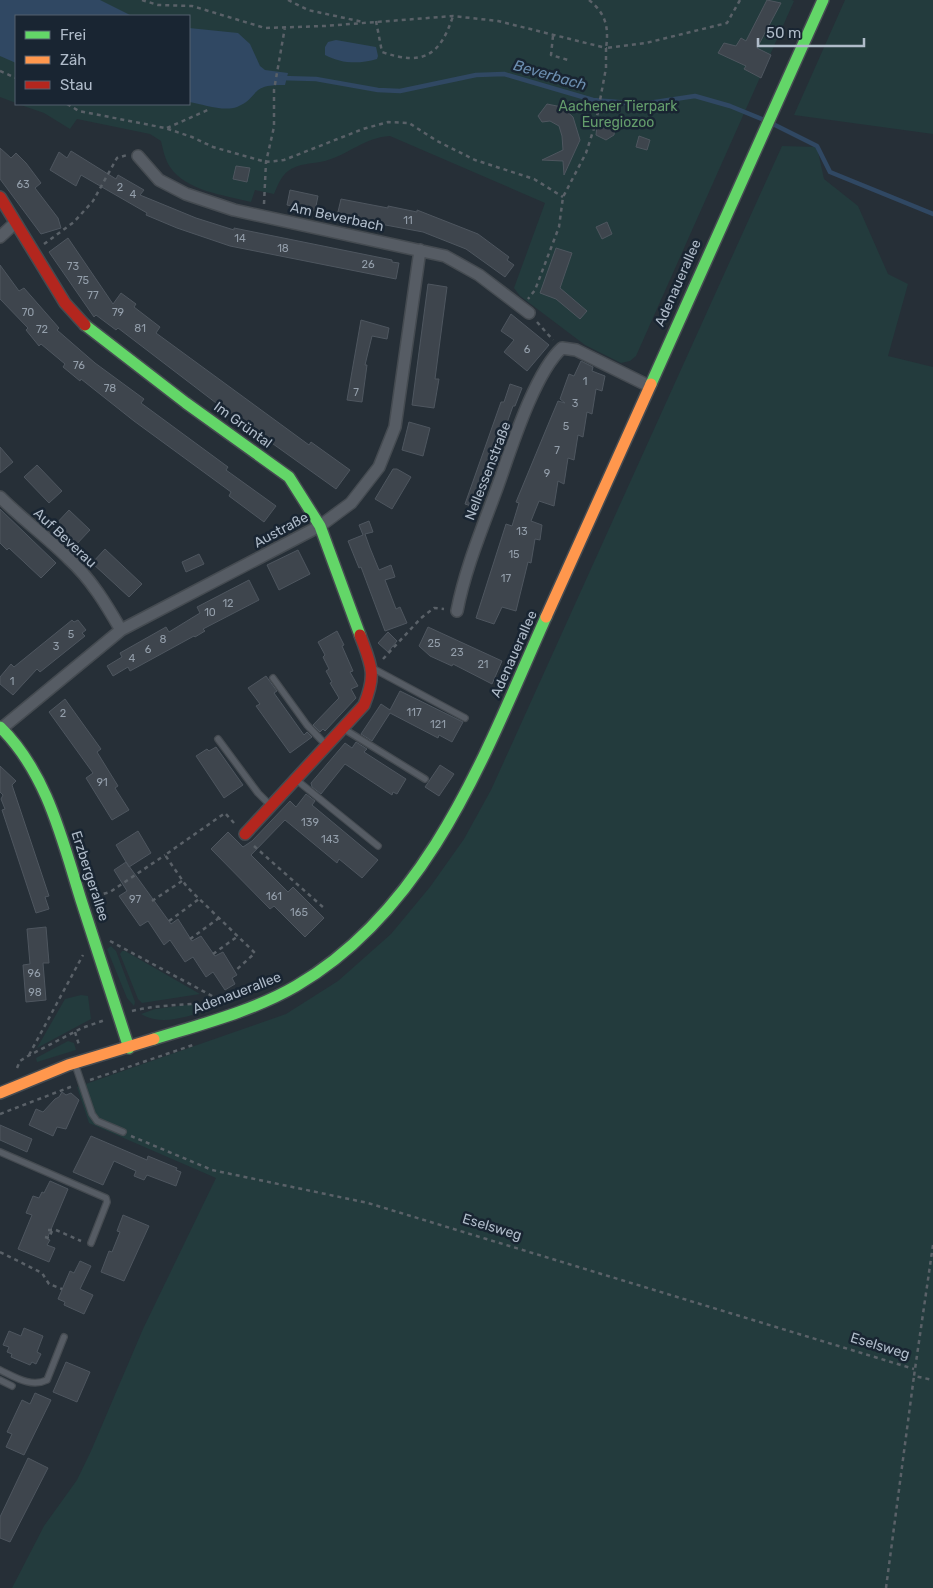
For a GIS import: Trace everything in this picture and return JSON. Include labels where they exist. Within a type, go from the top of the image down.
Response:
[{"type":"main road","name":"Adenauerallee","points":[[5,1090],[75,1064],[224,1017],[296,986],[326,967],[379,920],[411,882],[468,791],[822,0]]},
{"type":"main road","name":"Im Grüntal","points":[[0,197],[65,303],[86,326],[186,403],[289,477],[320,526],[373,669],[370,695],[344,729],[245,834]]},
{"type":"main road","name":"Erzbergerallee","points":[[1,727],[25,756],[42,785],[96,941],[129,1048]]},
{"type":"street","name":"Am Beverbach","points":[[138,156],[159,180],[186,194],[234,210],[445,256],[479,274],[526,310]]},
{"type":"street","points":[[0,237],[15,223]]},
{"type":"street","name":"Austraße","points":[[1,727],[121,630],[320,526],[351,503],[379,467],[395,427],[420,250]]},
{"type":"street","points":[[562,348],[576,350],[648,386]]},
{"type":"street","name":"Nellessenstraße","points":[[457,611],[462,585],[514,440],[541,376],[554,355],[562,348]]},
{"type":"street","name":"Auf Beverau","points":[[0,497],[70,559],[87,577],[103,599],[121,630]]},
{"type":"lane","points":[[373,669],[465,718]]},
{"type":"lane","points":[[273,678],[307,725],[328,746]]},
{"type":"lane","points":[[344,729],[425,780]]},
{"type":"lane","points":[[218,739],[258,793],[272,806]]},
{"type":"lane","points":[[297,780],[378,846]]},
{"type":"lane","points":[[75,1064],[92,1114],[97,1121],[123,1132]]},
{"type":"lane","points":[[0,1152],[106,1198],[107,1202],[90,1243]]},
{"type":"lane","points":[[0,1370],[28,1383],[40,1383],[47,1380],[64,1337]]},
{"type":"lane","points":[[0,1380],[12,1386]]},
{"type":"path","points":[[142,0],[178,7],[192,6],[266,28],[453,16],[498,21],[606,48],[646,44],[727,23],[740,0]]},
{"type":"path","points":[[288,0],[308,10],[364,22]]},
{"type":"path","points":[[562,348],[526,310],[558,227],[563,197],[586,153],[596,122],[606,68],[608,33],[606,19],[589,0]]},
{"type":"path","points":[[376,21],[382,52],[395,56],[426,56],[440,46],[453,16]]},
{"type":"path","points":[[261,216],[266,192],[266,162],[274,127],[274,90],[285,27]]},
{"type":"path","points":[[553,36],[551,55],[568,60]]},
{"type":"path","points":[[0,71],[15,78]]},
{"type":"path","points":[[69,105],[79,111],[165,128],[221,150],[266,162],[284,160],[388,122],[409,123],[436,141],[475,160],[534,179],[563,197]]},
{"type":"path","points":[[165,128],[210,109]]},
{"type":"path","points":[[33,252],[74,222],[93,201],[117,158],[128,154],[138,156]]},
{"type":"path","points":[[373,669],[420,618],[434,608],[457,611]]},
{"type":"path","points":[[82,900],[110,892],[225,813],[245,834],[248,840],[324,908]]},
{"type":"path","points":[[165,855],[182,881],[255,952],[235,971]]},
{"type":"path","points":[[152,901],[182,881]]},
{"type":"path","points":[[169,921],[199,899]]},
{"type":"path","points":[[190,939],[219,918]]},
{"type":"path","points":[[213,954],[238,936]]},
{"type":"path","points":[[28,1056],[81,957],[96,941],[108,940],[115,943],[214,997]]},
{"type":"path","points":[[5,1090],[20,1061],[82,1028],[152,1006],[171,1004],[181,1006],[223,999]]},
{"type":"path","points":[[92,1079],[204,1041]]},
{"type":"path","points":[[0,1114],[81,1083]]},
{"type":"path","name":"Eselsweg","points":[[123,1132],[212,1170],[368,1204],[914,1370],[914,1376],[933,1380]]},
{"type":"path","points":[[48,1230],[52,1232],[56,1230],[82,1241]]},
{"type":"path","points":[[45,1237],[49,1238],[52,1232]]},
{"type":"path","points":[[914,1370],[933,1245]]},
{"type":"path","points":[[0,1252],[42,1273],[49,1284],[62,1289]]},
{"type":"path","points":[[886,1588],[914,1376]]},
{"type":"green space","name":"Aachener Tierpark Euregiozoo","points":[[0,0],[794,1],[636,356],[630,361],[621,363],[585,345],[520,296],[514,288],[545,203],[390,136],[380,137],[364,143],[325,161],[292,168],[283,176],[274,194],[255,190],[251,202],[206,191],[186,182],[170,167],[161,141],[150,134],[77,119],[70,129],[44,113],[21,105],[190,105],[190,15],[15,15],[15,103],[0,97]]},
{"type":"green space","points":[[845,0],[933,0],[933,134],[794,115]]},
{"type":"green space","points":[[782,146],[817,147],[824,179],[858,206],[888,274],[908,284],[888,356],[933,367],[933,1588],[12,1588],[44,1526],[77,1480],[143,1329],[216,1178],[89,1123],[77,1087],[286,1014],[338,981],[391,934],[430,887],[464,839],[491,790]]},
{"type":"green space","points":[[111,946],[116,951],[135,1002],[134,1006],[127,998],[107,949]]},
{"type":"green space","points":[[122,951],[200,994],[142,1003],[138,999],[120,954]]},
{"type":"green space","points":[[81,995],[88,996],[91,1019],[37,1048],[65,999]]},
{"type":"green space","points":[[227,1000],[229,1002],[223,1005],[171,1020],[150,1018],[141,1014],[155,1009]]},
{"type":"green space","points":[[68,1041],[74,1043],[76,1050],[37,1062],[36,1058]]},
{"type":"water","points":[[0,0],[100,0],[130,15],[15,15],[15,63],[0,56]]},
{"type":"water","points":[[190,28],[238,33],[250,44],[260,66],[265,70],[288,73],[285,85],[273,85],[260,89],[237,107],[219,108],[190,102]]},
{"type":"water","points":[[336,40],[376,47],[377,59],[351,62],[325,55],[325,47],[328,42]]},
{"type":"building","points":[[767,0],[781,3],[757,48],[771,55],[761,78],[744,69],[746,66],[718,53],[724,43],[736,46],[741,38],[746,41]]},
{"type":"building","points":[[547,104],[562,107],[573,117],[580,140],[564,175],[563,161],[542,160],[563,150],[559,126],[550,121],[542,122],[538,116]]},
{"type":"building","points":[[606,120],[615,126],[614,135],[606,140],[596,135],[597,125]]},
{"type":"building","points":[[639,136],[650,140],[647,150],[636,147]]},
{"type":"building","points":[[0,148],[11,158],[16,153],[26,163],[41,183],[35,188],[58,218],[61,228],[41,234],[0,179]]},
{"type":"building","points":[[71,151],[116,179],[118,175],[144,190],[140,195],[196,218],[234,230],[234,228],[392,260],[392,262],[399,263],[396,279],[230,246],[177,228],[146,215],[147,213],[81,175],[76,186],[50,170],[59,152],[67,158]]},
{"type":"building","points":[[236,166],[250,168],[247,182],[233,179]]},
{"type":"building","points":[[290,190],[318,196],[315,211],[287,205]]},
{"type":"building","points":[[341,199],[388,208],[388,206],[417,212],[417,210],[478,234],[509,257],[507,260],[514,265],[505,277],[466,249],[423,232],[337,216]]},
{"type":"building","points":[[607,222],[612,234],[602,239],[596,227]]},
{"type":"building","points":[[68,238],[113,304],[121,293],[136,304],[134,307],[160,327],[156,333],[309,445],[311,442],[350,470],[336,489],[220,406],[118,328],[116,330],[96,315],[94,317],[49,252]]},
{"type":"building","points":[[556,248],[572,253],[560,288],[587,311],[580,319],[556,299],[540,293]]},
{"type":"building","points":[[0,265],[19,291],[24,288],[59,328],[57,330],[95,363],[144,399],[141,403],[228,467],[226,470],[276,506],[264,522],[229,496],[231,492],[134,421],[81,379],[80,381],[63,367],[65,364],[41,344],[39,346],[26,330],[28,328],[0,299]]},
{"type":"building","points":[[428,284],[447,287],[435,379],[439,379],[434,408],[412,405]]},
{"type":"building","points":[[511,314],[549,345],[527,371],[504,352],[514,340],[501,331]]},
{"type":"building","points":[[361,320],[389,328],[387,339],[372,336],[365,365],[367,365],[362,402],[347,400]]},
{"type":"building","points":[[581,361],[593,367],[592,371],[605,376],[602,391],[596,389],[592,414],[587,412],[583,437],[578,435],[574,460],[568,458],[564,484],[558,481],[554,506],[539,501],[531,521],[542,525],[540,540],[535,539],[531,563],[528,562],[516,611],[502,607],[494,624],[476,618],[506,524],[512,526],[519,503],[516,502],[558,401],[565,403],[560,399],[569,374],[574,376]]},
{"type":"building","points":[[510,384],[522,388],[515,406],[513,406],[477,508],[465,504],[501,402],[504,402]]},
{"type":"building","points":[[409,422],[430,428],[423,456],[402,450]]},
{"type":"building","points":[[0,447],[13,462],[0,473]]},
{"type":"building","points":[[37,465],[62,491],[49,503],[24,477]]},
{"type":"building","points":[[393,469],[397,469],[411,477],[392,509],[375,499]]},
{"type":"building","points":[[0,509],[56,563],[41,578],[9,548],[7,550],[0,543]]},
{"type":"building","points":[[69,510],[90,530],[74,547],[53,527]]},
{"type":"building","points":[[369,521],[373,532],[365,534],[370,548],[379,570],[391,565],[395,577],[385,580],[396,609],[400,607],[407,623],[385,631],[361,567],[359,568],[348,541],[363,535],[359,525]]},
{"type":"building","points":[[105,549],[142,584],[129,597],[92,563]]},
{"type":"building","points":[[298,550],[310,574],[279,590],[267,565]]},
{"type":"building","points":[[199,554],[204,564],[186,572],[182,562]]},
{"type":"building","points":[[249,580],[259,600],[203,629],[205,631],[195,637],[130,671],[128,667],[113,676],[107,666],[122,657],[120,653],[166,627],[169,632],[200,613],[197,607]]},
{"type":"building","points":[[72,620],[74,622],[78,620],[86,630],[82,633],[85,636],[40,672],[37,669],[13,695],[0,684],[0,677],[11,664],[14,667]]},
{"type":"building","points":[[428,627],[502,661],[492,684],[453,664],[452,666],[430,656],[419,646]]},
{"type":"building","points":[[337,631],[353,671],[350,672],[358,686],[351,689],[356,698],[325,731],[323,729],[320,732],[313,725],[339,698],[330,683],[332,682],[326,671],[329,669],[323,657],[325,655],[318,642]]},
{"type":"building","points":[[388,632],[397,641],[388,652],[378,643]]},
{"type":"building","points":[[266,676],[277,691],[274,693],[304,735],[307,732],[312,737],[290,753],[256,706],[260,704],[248,688]]},
{"type":"building","points":[[400,691],[463,722],[452,742],[439,735],[438,738],[390,713],[372,741],[361,734],[381,704],[390,710]]},
{"type":"building","points":[[65,699],[101,749],[97,752],[118,786],[115,788],[129,810],[112,820],[86,778],[93,773],[49,712]]},
{"type":"building","points":[[356,742],[367,749],[364,752],[406,779],[397,794],[393,792],[392,795],[345,764],[321,794],[312,787],[311,783],[345,743],[352,748]]},
{"type":"building","points":[[216,747],[243,785],[224,798],[196,756],[207,749],[209,751]]},
{"type":"building","points":[[440,765],[454,774],[439,796],[425,787]]},
{"type":"building","points":[[0,766],[16,781],[12,785],[49,896],[45,897],[49,909],[36,913],[2,810],[5,809],[1,799],[3,795],[0,792]]},
{"type":"building","points":[[306,794],[315,801],[312,805],[378,860],[362,878],[339,859],[337,863],[285,820],[251,855],[288,892],[293,887],[324,918],[305,937],[274,906],[270,909],[211,849],[228,832],[243,847],[252,841],[290,801],[296,807]]},
{"type":"building","points":[[138,831],[151,853],[129,867],[116,845]]},
{"type":"building","points":[[126,862],[171,924],[178,919],[192,941],[201,936],[215,956],[223,952],[237,975],[232,978],[235,984],[225,990],[213,972],[206,977],[193,957],[185,962],[170,940],[164,945],[148,921],[140,926],[119,896],[127,891],[114,870]]},
{"type":"building","points":[[46,927],[49,963],[43,963],[46,1000],[26,1002],[23,965],[30,964],[27,929]]},
{"type":"building","points":[[62,1092],[66,1095],[71,1093],[79,1100],[66,1129],[57,1127],[53,1136],[29,1125],[36,1109],[43,1112]]},
{"type":"building","points":[[0,1125],[32,1139],[27,1152],[0,1140]]},
{"type":"building","points":[[91,1136],[147,1160],[148,1156],[177,1168],[176,1170],[181,1172],[176,1186],[147,1175],[144,1180],[134,1176],[136,1171],[114,1161],[103,1185],[73,1172]]},
{"type":"building","points":[[50,1181],[68,1189],[47,1239],[50,1240],[47,1245],[55,1248],[49,1262],[18,1249],[32,1215],[26,1213],[33,1196],[39,1198]]},
{"type":"building","points":[[123,1215],[149,1226],[124,1281],[101,1272],[109,1251],[112,1252],[120,1232],[117,1231]]},
{"type":"building","points":[[80,1261],[91,1266],[80,1289],[93,1295],[84,1314],[64,1305],[65,1302],[58,1299],[70,1271],[74,1273]]},
{"type":"building","points":[[24,1328],[43,1336],[37,1352],[41,1354],[36,1364],[32,1362],[30,1365],[11,1357],[12,1354],[7,1352],[9,1347],[3,1345],[9,1331],[21,1336]]},
{"type":"building","points":[[66,1362],[90,1372],[77,1402],[53,1392]]},
{"type":"building","points":[[35,1393],[51,1400],[24,1455],[6,1447],[12,1434],[7,1432],[22,1400],[30,1404]]},
{"type":"building","points":[[28,1458],[48,1468],[10,1542],[0,1538],[0,1517]]},
{"type":"waterway","name":"Beverbach","points":[[281,78],[316,79],[378,90],[400,91],[476,75],[504,74],[593,100],[642,104],[695,96],[730,106],[764,120]]},
{"type":"waterway","name":"Beverbach","points":[[773,124],[817,146],[830,172],[933,214]]},
{"type":"traffic: fast","points":[[651,384],[823,0]]},
{"type":"traffic: fast","points":[[85,325],[186,403],[289,477],[320,526],[360,635]]},
{"type":"traffic: fast","points":[[154,1039],[245,1010],[280,995],[343,953],[383,914],[418,870],[449,822],[476,772],[546,617]]},
{"type":"traffic: fast","points":[[0,727],[30,765],[51,808],[129,1048]]},
{"type":"traffic: slow","points":[[546,617],[651,384]]},
{"type":"traffic: slow","points":[[0,1093],[68,1065],[154,1039]]},
{"type":"traffic: jam","points":[[0,197],[65,303],[85,325]]},
{"type":"traffic: jam","points":[[245,834],[364,705],[370,685],[371,669],[360,635]]}]
